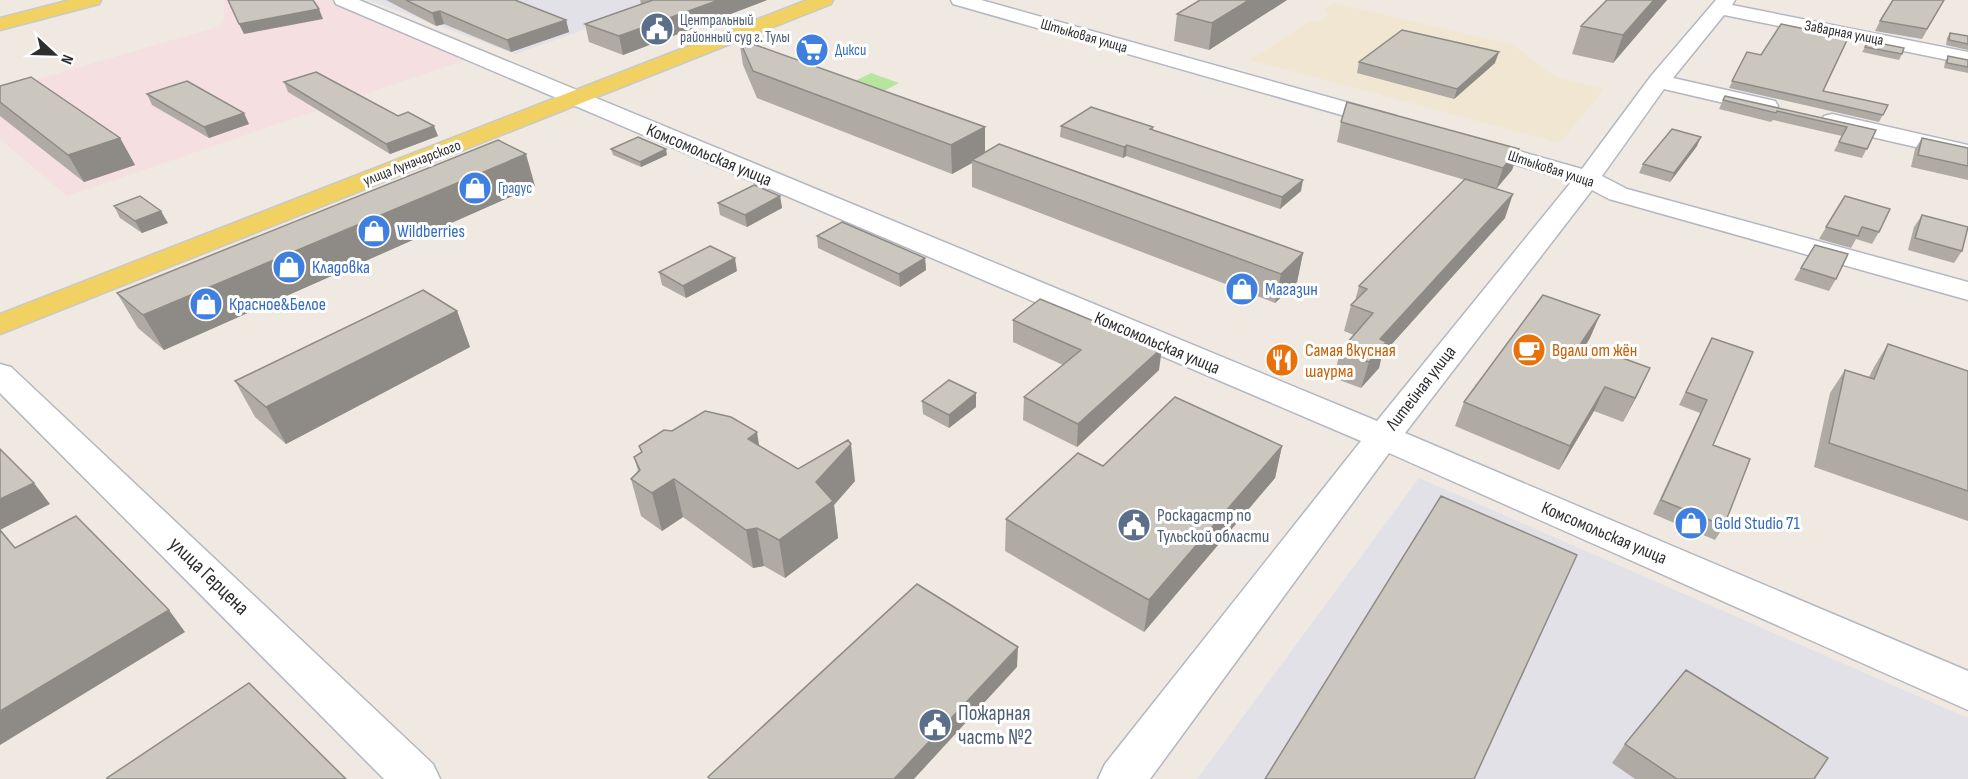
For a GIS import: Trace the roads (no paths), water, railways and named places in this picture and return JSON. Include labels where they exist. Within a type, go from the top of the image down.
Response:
[{"type":"main road","points":[[0,24],[92,0]]},
{"type":"main road","name":"улица Луначарского","points":[[0,325],[824,0]]},
{"type":"street","name":"Комсомольская улица","points":[[343,0],[1383,437],[1968,691]]},
{"type":"street","name":"Штыковая улица","points":[[960,0],[1407,127]]},
{"type":"street","name":"Заварная улица","points":[[1722,4],[1968,58]]},
{"type":"street","name":"Литейная улица","points":[[1122,779],[1383,437],[1588,178],[1659,81],[1722,4]]},
{"type":"street","points":[[1659,81],[1785,110]]},
{"type":"street","points":[[1808,115],[1968,152]]},
{"type":"street","name":"Штыковая улица","points":[[1452,139],[1588,178],[1618,194],[1968,291]]},
{"type":"street","name":"улица Герцена","points":[[0,375],[416,779]]},
{"type":"place","name":"Центральный районный суд г. Тулы","points":[[657,29]]},
{"type":"place","name":"Дикси","points":[[812,50]]},
{"type":"place","name":"Градус","points":[[475,188]]},
{"type":"place","name":"Wildberries","points":[[374,231]]},
{"type":"place","name":"Кладовка","points":[[289,267]]},
{"type":"place","name":"Магазин","points":[[1242,289]]},
{"type":"place","name":"Красное&Белое","points":[[206,304]]},
{"type":"place","name":"Вдали от жён","points":[[1529,350]]},
{"type":"place","name":"Самая вкусная шаурма","points":[[1282,360]]},
{"type":"place","name":"Gold Studio 71","points":[[1691,523]]},
{"type":"place","name":"Роскадастр по Тульской области","points":[[1134,525]]},
{"type":"place","name":"Пожарная часть №2","points":[[935,725]]}]
